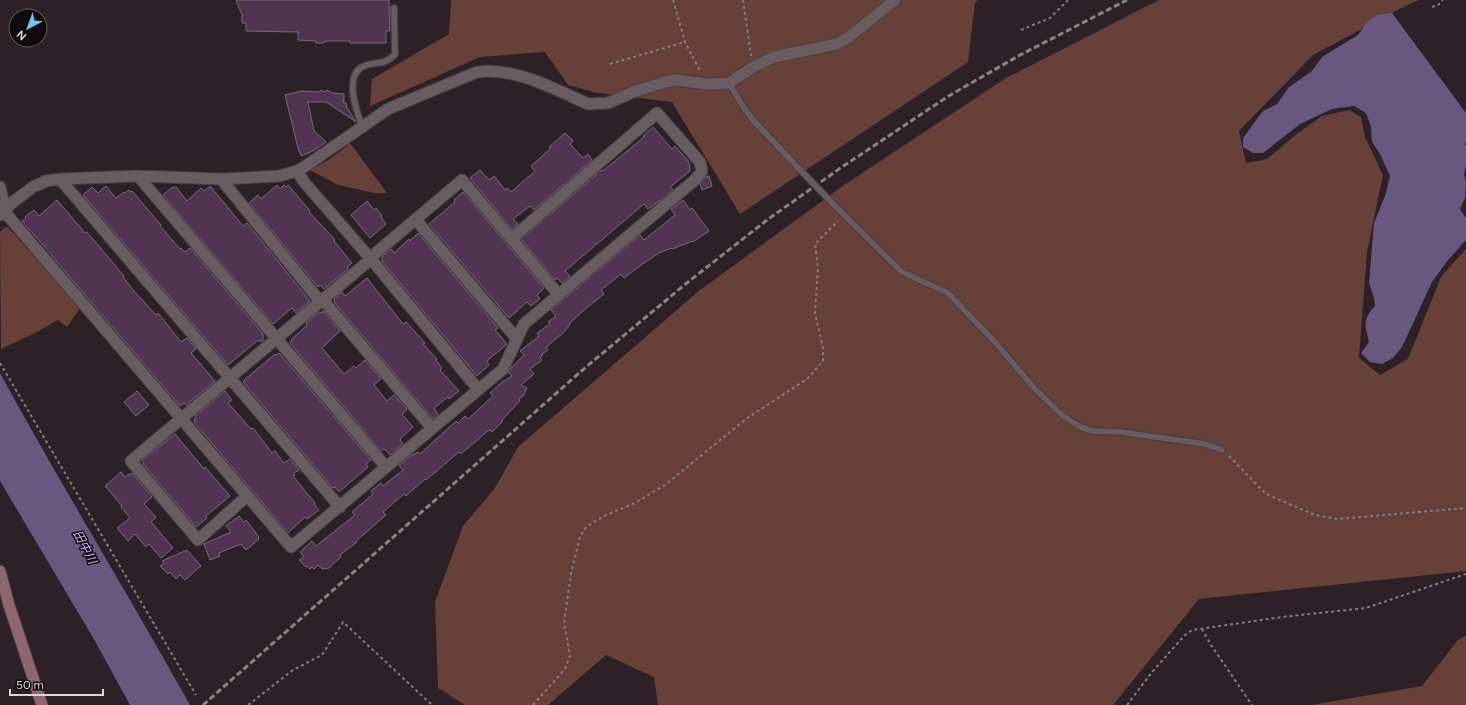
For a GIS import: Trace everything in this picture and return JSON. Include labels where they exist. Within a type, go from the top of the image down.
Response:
[{"type":"main road","points":[[0,571],[9,606],[42,705]]},
{"type":"street","points":[[2,213],[13,202],[33,187],[46,181],[60,179],[138,176],[221,179],[278,176],[297,171],[388,109],[477,72],[489,71],[524,77],[588,104],[608,103],[633,92],[665,82],[677,80],[705,84],[729,83],[753,67],[774,57],[837,44],[849,37],[895,0]]},
{"type":"street","points":[[0,187],[2,213],[181,418],[291,547],[503,369],[524,324],[696,179],[702,171],[700,162],[656,113],[511,239]]},
{"type":"street","points":[[297,171],[304,182],[371,259],[478,389]]},
{"type":"street","points":[[138,176],[386,467]]},
{"type":"street","points":[[60,179],[340,507]]},
{"type":"street","points":[[221,179],[321,300],[432,428]]},
{"type":"street","points":[[247,496],[198,540],[131,461],[181,418],[230,379],[462,180],[558,294]]},
{"type":"street","points":[[416,220],[517,340]]},
{"type":"lane","points":[[362,126],[352,88],[352,80],[355,74],[366,66],[386,62],[395,54],[394,8]]},
{"type":"lane","points":[[729,83],[753,120],[844,215],[902,272],[948,293],[994,341],[1034,388],[1064,416],[1080,427],[1093,431],[1120,432],[1205,444],[1222,450]]},
{"type":"path","points":[[673,0],[684,42],[706,80],[705,84]]},
{"type":"path","points":[[743,0],[753,67]]},
{"type":"path","points":[[1021,30],[1050,18],[1068,0]]},
{"type":"path","points":[[1432,7],[1438,5],[1443,0]]},
{"type":"path","points":[[610,64],[684,42]]},
{"type":"path","points":[[533,705],[565,669],[570,656],[564,623],[571,574],[580,537],[586,527],[604,516],[635,502],[665,485],[746,419],[807,379],[823,361],[823,348],[816,313],[818,268],[815,244],[844,215]]},
{"type":"path","points":[[0,363],[196,695]]},
{"type":"path","points":[[1222,450],[1266,494],[1315,515],[1337,519],[1466,508]]},
{"type":"path","points":[[1127,705],[1152,672],[1185,635],[1192,630],[1202,630],[1282,617],[1366,608],[1466,574]]},
{"type":"path","points":[[248,705],[293,670],[322,655],[343,622],[432,705]]},
{"type":"path","points":[[1202,630],[1252,705]]},
{"type":"shaded area","points":[[451,0],[978,0],[975,2],[968,62],[740,214],[672,102],[598,93],[568,85],[545,52],[480,57],[370,106],[372,79],[449,34]]},
{"type":"shaded area","points":[[1159,0],[1419,0],[1313,55],[1239,131],[1246,163],[1267,159],[1298,133],[1322,116],[1349,110],[1361,117],[1365,137],[1383,175],[1367,252],[1359,358],[1380,375],[1408,359],[1441,277],[1466,249],[1466,571],[1199,599],[1113,705],[658,705],[654,677],[606,655],[548,705],[465,705],[438,688],[435,602],[463,526],[495,488],[518,447],[700,290],[847,183],[1006,78]]},
{"type":"shaded area","points":[[350,143],[387,193],[375,193],[338,185],[310,170],[330,159]]},
{"type":"shaded area","points":[[8,227],[80,308],[67,327],[58,320],[1,349],[0,232],[4,228]]},
{"type":"shaded area","points":[[1466,636],[1466,705],[1312,705],[1422,686],[1458,640]]},
{"type":"water","points":[[1392,13],[1466,113],[1466,164],[1464,175],[1466,182],[1465,198],[1460,209],[1466,218],[1466,240],[1448,260],[1432,282],[1402,347],[1393,358],[1382,364],[1370,362],[1361,353],[1369,342],[1366,319],[1375,306],[1369,283],[1374,223],[1385,196],[1390,176],[1380,154],[1372,142],[1371,127],[1366,113],[1354,106],[1332,109],[1300,124],[1263,153],[1253,153],[1243,147],[1243,138],[1263,111],[1277,104],[1289,87],[1312,71],[1322,57],[1358,35],[1367,22],[1377,15]]},
{"type":"water","name":"田中川","points":[[0,373],[190,705],[130,705],[95,641],[0,481]]},
{"type":"building","points":[[236,0],[389,0],[390,31],[386,31],[386,43],[325,41],[324,43],[316,43],[316,41],[298,40],[298,32],[246,31],[246,23],[242,23],[242,15]]},
{"type":"building","points":[[321,90],[325,92],[327,90],[332,93],[344,94],[344,101],[342,101],[347,104],[346,106],[356,122],[326,102],[308,102],[314,131],[326,142],[315,150],[301,156],[285,95],[301,91],[319,92]]},
{"type":"building","points":[[653,127],[672,149],[675,146],[689,162],[690,171],[670,187],[673,190],[663,198],[648,209],[644,204],[565,271],[570,276],[562,283],[557,278],[555,280],[521,239],[602,170],[603,171],[644,137],[643,136]]},
{"type":"building","points":[[565,133],[573,141],[570,144],[583,158],[588,154],[592,160],[534,210],[530,206],[513,219],[518,224],[512,229],[470,178],[480,170],[489,180],[494,176],[505,190],[507,188],[511,192],[535,171],[531,166]]},
{"type":"building","points":[[709,176],[712,186],[702,190],[700,184],[706,177]]},
{"type":"building","points":[[277,185],[280,189],[284,185],[286,187],[288,185],[310,211],[309,212],[335,240],[334,241],[352,263],[347,267],[348,269],[324,289],[320,285],[318,287],[249,203],[258,195],[261,199]]},
{"type":"building","points":[[106,186],[116,198],[124,192],[125,193],[129,190],[131,192],[132,191],[180,249],[181,248],[185,252],[190,248],[263,334],[263,341],[257,341],[228,365],[83,195],[92,187],[98,193]]},
{"type":"building","points":[[173,187],[176,187],[187,201],[201,188],[204,191],[211,187],[243,226],[247,223],[310,301],[296,313],[292,308],[273,324],[163,195]]},
{"type":"building","points":[[463,192],[544,288],[537,295],[540,299],[531,306],[527,302],[509,318],[429,224],[455,202],[454,200]]},
{"type":"building","points":[[57,200],[85,233],[87,232],[124,276],[123,277],[133,290],[156,315],[158,313],[181,342],[187,338],[196,349],[191,353],[215,381],[186,405],[184,403],[180,406],[22,221],[34,210],[39,216]]},
{"type":"building","points":[[683,200],[690,210],[692,208],[709,231],[693,242],[659,253],[624,278],[621,274],[601,290],[604,294],[584,310],[569,324],[570,325],[563,333],[546,347],[548,350],[542,354],[543,355],[540,358],[542,360],[530,369],[534,374],[521,385],[527,388],[524,395],[502,420],[503,421],[492,432],[489,430],[461,454],[459,452],[406,496],[404,494],[383,512],[386,515],[356,541],[357,542],[340,555],[341,557],[329,568],[322,569],[318,565],[314,569],[312,567],[310,569],[299,560],[304,557],[300,552],[312,541],[316,546],[355,515],[352,512],[373,494],[371,491],[381,483],[383,486],[403,470],[399,465],[413,454],[418,452],[420,454],[456,421],[458,423],[465,416],[468,419],[493,396],[490,393],[512,376],[509,373],[511,368],[524,355],[520,351],[539,336],[537,333],[550,324],[548,322],[556,316],[551,310],[640,235],[644,240],[675,215],[671,209]]},
{"type":"building","points":[[367,201],[374,210],[376,208],[386,224],[370,238],[351,215]]},
{"type":"building","points":[[418,233],[498,328],[495,330],[507,344],[488,360],[487,362],[489,365],[477,376],[382,261],[382,257],[391,249],[394,253]]},
{"type":"building","points":[[367,278],[403,324],[406,322],[425,343],[423,344],[437,359],[436,360],[442,368],[440,370],[459,391],[449,399],[448,397],[434,408],[438,415],[433,419],[334,302],[334,299],[342,292],[345,296]]},
{"type":"building","points":[[323,311],[340,331],[322,348],[344,374],[354,366],[356,368],[365,360],[381,379],[374,385],[387,401],[394,395],[407,409],[402,414],[413,427],[400,439],[403,444],[390,455],[384,449],[381,451],[290,343],[292,341],[291,340],[307,325],[306,323],[319,312],[321,313]]},
{"type":"building","points":[[279,353],[371,460],[366,464],[368,467],[339,492],[335,487],[333,488],[243,382],[275,354],[276,355]]},
{"type":"building","points":[[137,391],[149,405],[136,416],[124,402]]},
{"type":"building","points":[[225,391],[232,400],[228,403],[251,429],[253,428],[272,453],[275,451],[284,463],[290,459],[299,470],[294,473],[295,475],[293,476],[319,510],[307,519],[305,517],[288,533],[194,422],[194,419],[196,418],[195,416]]},
{"type":"building","points":[[175,434],[204,469],[205,467],[230,496],[206,516],[207,518],[196,527],[143,464],[144,463],[142,460]]},
{"type":"building","points":[[121,472],[125,477],[132,473],[152,497],[144,504],[156,517],[151,522],[173,548],[161,558],[149,544],[146,547],[135,534],[128,541],[117,528],[130,518],[105,486]]},
{"type":"building","points":[[239,516],[244,522],[246,520],[259,539],[246,550],[241,544],[219,553],[220,556],[210,560],[204,544],[231,532],[226,526]]},
{"type":"building","points":[[187,550],[201,566],[185,580],[180,575],[176,579],[170,572],[168,574],[160,566],[164,563],[162,561]]},
{"type":"railway","points":[[203,705],[586,367],[688,282],[767,220],[839,169],[947,97],[1020,55],[1127,0]]}]
